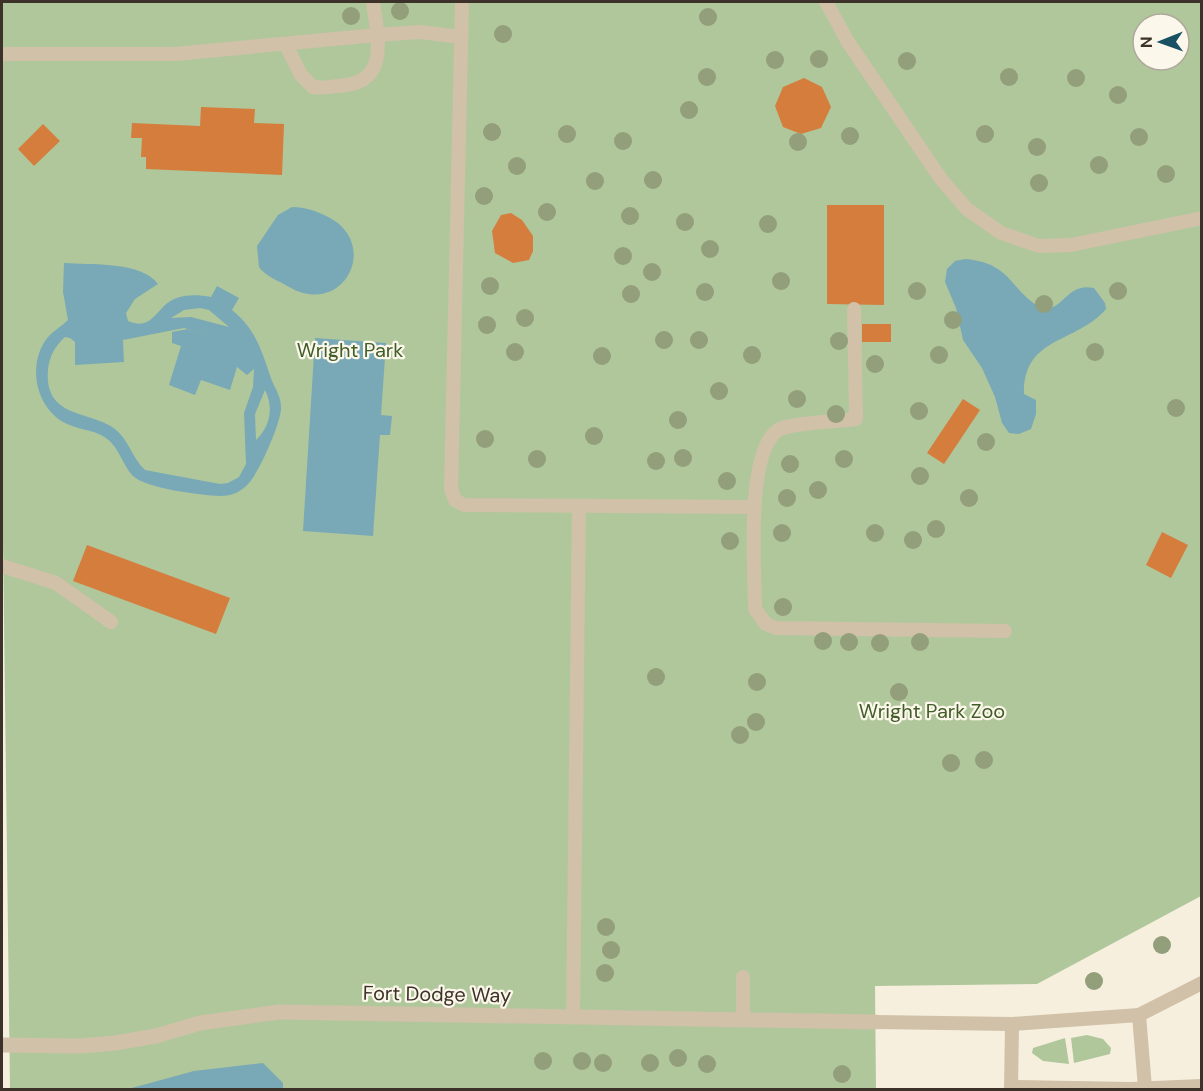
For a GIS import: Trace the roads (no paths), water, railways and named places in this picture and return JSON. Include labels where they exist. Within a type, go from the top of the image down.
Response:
[{"type":"street","name":"Fort Dodge Way","points":[[2,1045],[80,1046],[115,1043],[156,1036],[200,1023],[279,1012],[875,1022]]},
{"type":"lane","points":[[286,45],[307,83],[321,88],[358,83],[371,75],[376,64],[377,35],[373,2]]},
{"type":"lane","points":[[462,2],[451,489],[455,500],[464,505],[755,507]]},
{"type":"lane","points":[[826,2],[848,42],[941,179],[967,209],[1001,233],[1040,246],[1071,245],[1202,218]]},
{"type":"lane","points":[[2,54],[174,54],[420,32],[461,37]]},
{"type":"lane","points":[[854,309],[856,419],[779,429],[764,445],[758,472],[755,507],[755,609],[766,624],[776,628],[1005,631]]},
{"type":"lane","points":[[573,1017],[579,506]]},
{"type":"lane","points":[[2,566],[56,583],[111,622]]},
{"type":"lane","points":[[743,977],[743,1020]]},
{"type":"lane","points":[[875,1022],[1012,1023],[1139,1015],[1202,983]]},
{"type":"lane","points":[[1139,1015],[1144,1088]]},
{"type":"lane","points":[[1012,1023],[1011,1088],[1202,1086]]},
{"type":"water","points":[[292,207],[308,209],[324,215],[342,227],[351,241],[354,257],[350,272],[340,285],[326,293],[309,294],[289,287],[268,276],[259,267],[257,246],[278,215]]},
{"type":"water","points":[[965,259],[993,266],[1032,302],[1043,309],[1056,305],[1072,292],[1085,287],[1094,288],[1105,303],[1106,309],[1094,320],[1053,343],[1032,361],[1026,375],[1024,394],[1036,400],[1036,414],[1031,429],[1019,434],[1009,433],[1002,423],[995,397],[982,368],[963,340],[956,308],[945,282],[947,269],[955,261]]},
{"type":"water","points":[[64,263],[101,264],[128,268],[150,277],[158,284],[135,299],[126,313],[128,321],[140,324],[149,321],[174,299],[192,295],[211,297],[217,286],[239,298],[232,310],[258,342],[281,407],[278,423],[269,446],[246,486],[236,493],[220,496],[161,488],[149,484],[132,475],[114,446],[106,438],[68,425],[54,415],[41,396],[36,374],[37,362],[45,341],[68,320],[63,292]],"holes":[[[200,308],[209,310],[229,327],[191,317],[171,318],[184,310]],[[188,329],[172,332],[172,343],[181,346],[169,385],[195,395],[201,380],[230,390],[237,367],[247,375],[254,369],[253,387],[244,413],[246,464],[239,477],[228,483],[220,484],[145,470],[124,438],[115,429],[71,411],[53,397],[49,386],[48,370],[55,348],[65,337],[75,342],[75,365],[124,362],[123,340]],[[265,390],[270,410],[269,417],[265,429],[256,440],[255,414]]]},
{"type":"water","points":[[315,338],[386,343],[381,415],[392,416],[390,435],[380,435],[373,536],[303,531]]},
{"type":"water","points":[[263,1063],[283,1083],[283,1089],[128,1089],[194,1071]]},
{"type":"park label","name":"Wright Park","points":[[350,350]]},
{"type":"park label","name":"Wright Park Zoo","points":[[932,711]]}]
